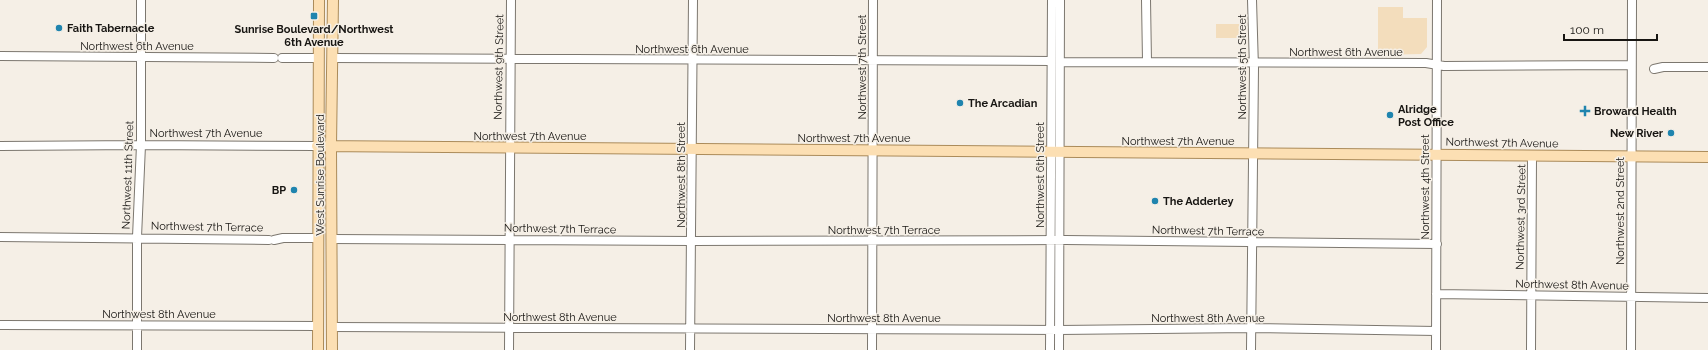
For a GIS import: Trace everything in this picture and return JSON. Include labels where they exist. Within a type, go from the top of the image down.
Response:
[{"type":"main road","name":"West Sunrise Boulevard","points":[[318,350],[317,146],[319,0]]},
{"type":"main road","name":"West Sunrise Boulevard","points":[[332,350],[333,0]]},
{"type":"main road","name":"Northwest 7th Avenue","points":[[317,146],[1708,157]]},
{"type":"street","name":"Northwest 11th Street","points":[[137,350],[137,237],[141,145],[141,0]]},
{"type":"street","name":"Northwest 9th Street","points":[[509,350],[510,0]]},
{"type":"street","name":"Northwest 8th Street","points":[[690,350],[693,0]]},
{"type":"street","name":"Northwest 7th Street","points":[[872,350],[873,0]]},
{"type":"street","name":"Northwest 6th Street","points":[[1052,0],[1056,61]]},
{"type":"street","name":"Northwest 6th Street","points":[[1050,350],[1050,242],[1055,152],[1056,61],[1060,0]]},
{"type":"street","points":[[1146,0],[1147,61]]},
{"type":"street","name":"Northwest 5th Street","points":[[1251,350],[1254,63],[1252,0]]},
{"type":"street","name":"Northwest 4th Street","points":[[1436,350],[1437,0]]},
{"type":"street","name":"Northwest 2nd Street","points":[[1630,350],[1632,0]]},
{"type":"street","name":"Northwest 6th Avenue","points":[[0,56],[319,58]]},
{"type":"street","name":"Northwest 6th Avenue","points":[[333,58],[1147,61],[1437,65],[1631,65]]},
{"type":"street","points":[[1654,69],[1663,67],[1708,67]]},
{"type":"street","name":"Northwest 7th Avenue","points":[[0,146],[317,146]]},
{"type":"street","name":"Northwest 6th Street","points":[[1055,152],[1060,240],[1059,350]]},
{"type":"street","name":"Northwest 3rd Street","points":[[1531,350],[1532,156]]},
{"type":"street","name":"Northwest 7th Terrace","points":[[0,237],[137,237],[272,240],[283,238],[317,238]]},
{"type":"street","name":"Northwest 7th Terrace","points":[[332,239],[1050,242],[1060,240],[1437,244]]},
{"type":"street","name":"Northwest 8th Avenue","points":[[1436,294],[1708,298]]},
{"type":"street","name":"Northwest 8th Avenue","points":[[0,325],[318,326]]},
{"type":"street","name":"Northwest 8th Avenue","points":[[332,327],[1050,330],[1251,328],[1436,331]]},
{"type":"shaded area","points":[[1378,7],[1403,7],[1403,18],[1427,18],[1427,47],[1421,54],[1378,55]]},
{"type":"shaded area","points":[[1216,24],[1239,24],[1239,38],[1216,38]]},
{"type":"place","name":"Sunrise Boulevard/Northwest 6th Avenue","points":[[314,16]]},
{"type":"place","name":"Faith Tabernacle","points":[[59,28]]},
{"type":"place","name":"The Arcadian","points":[[960,103]]},
{"type":"place","name":"Broward Health","points":[[1585,111]]},
{"type":"place","name":"Alridge Post Office","points":[[1390,115]]},
{"type":"place","name":"New River","points":[[1671,133]]},
{"type":"place","name":"BP","points":[[294,190]]},
{"type":"place","name":"The Adderley","points":[[1155,201]]}]
